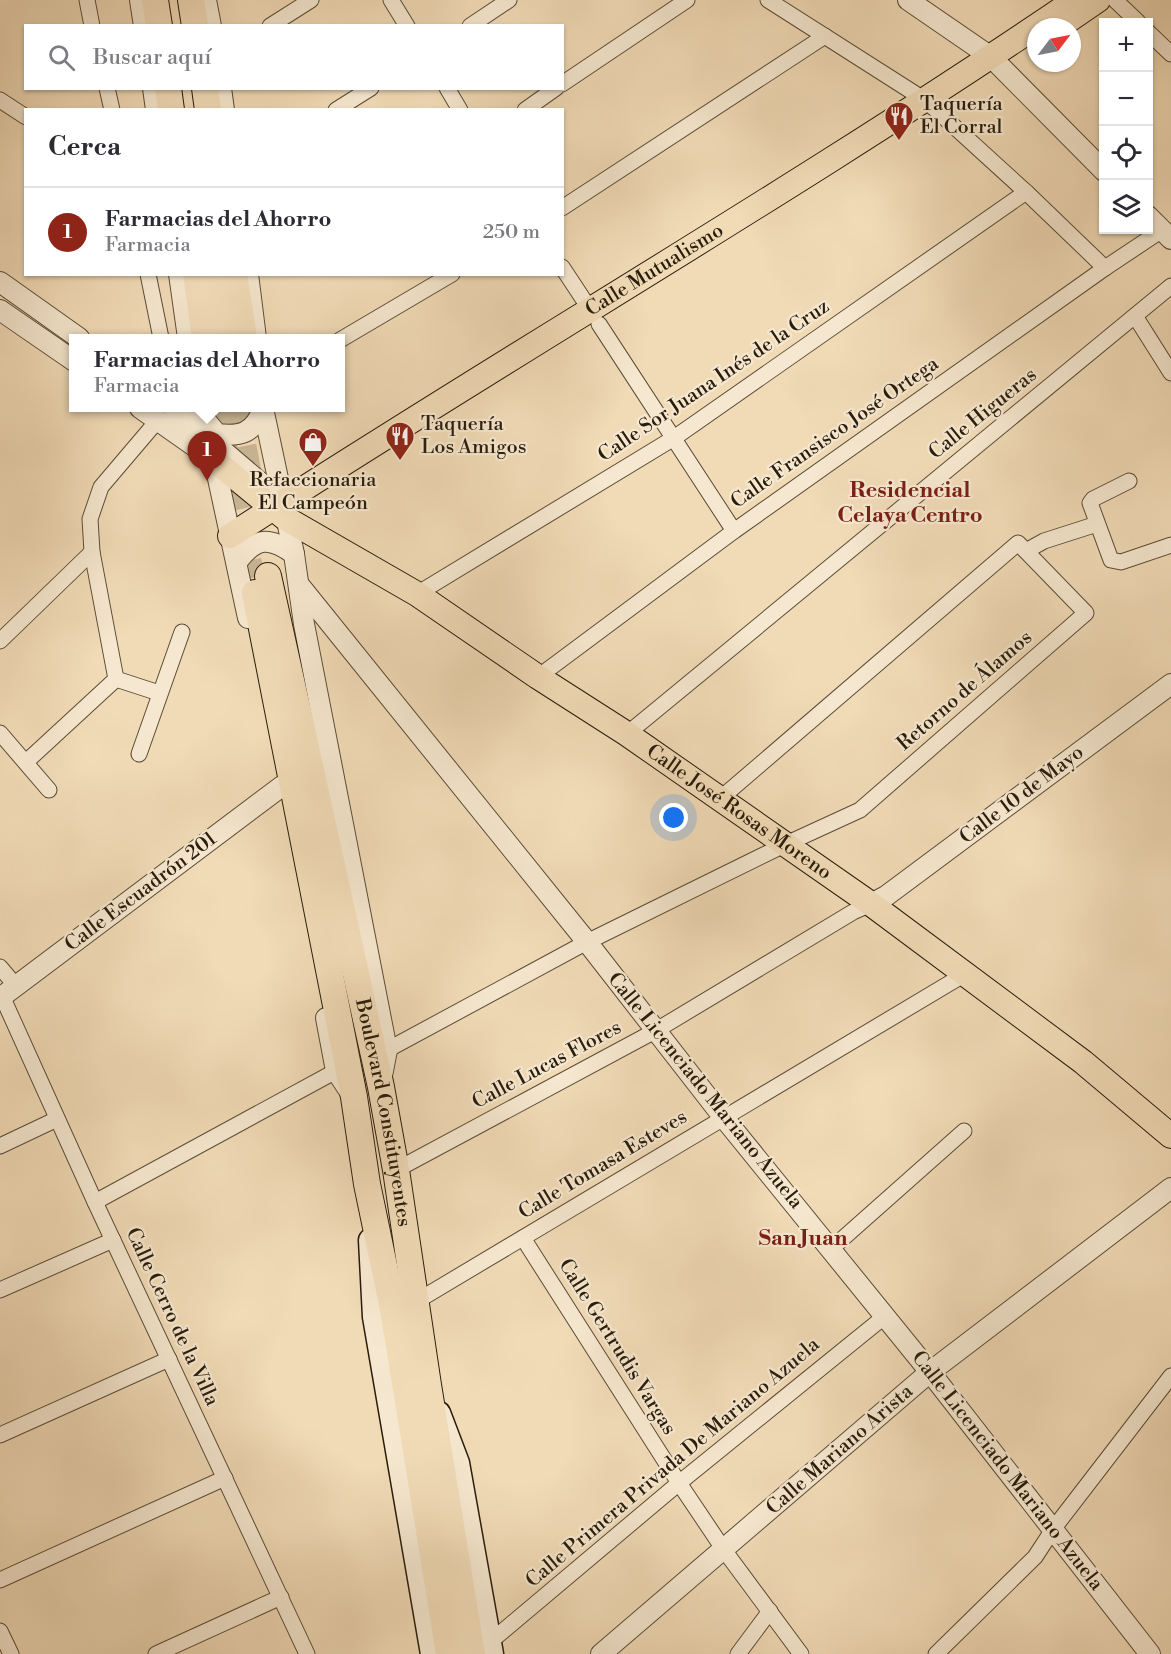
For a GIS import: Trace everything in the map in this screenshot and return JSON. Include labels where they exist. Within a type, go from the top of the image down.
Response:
[{"type":"highway","points":[[155,0],[159,24]]},
{"type":"highway","points":[[176,0],[179,24]]},
{"type":"highway","points":[[190,0],[195,24]]},
{"type":"highway","points":[[168,90],[171,108]]},
{"type":"highway","points":[[188,90],[191,108]]},
{"type":"highway","points":[[205,90],[208,108]]},
{"type":"highway","points":[[196,276],[205,334]]},
{"type":"highway","points":[[216,276],[224,334]]},
{"type":"highway","points":[[234,276],[243,334]]},
{"type":"highway","name":"Boulevard Constituyentes","points":[[252,572],[381,1087],[417,1300],[428,1385],[485,1650]]},
{"type":"highway","name":"Boulevard Constituyentes","points":[[252,572],[354,1097],[367,1184],[393,1309],[449,1654]]},
{"type":"main road","name":"Calle Mutualismo","points":[[230,536],[280,509],[595,317],[931,104],[996,62],[1075,0]]},
{"type":"main road","points":[[1072,18],[1098,0]]},
{"type":"main road","name":"Calle Mutualismo","points":[[996,62],[1027,47]]},
{"type":"main road","name":"Calle José Rosas Moreno","points":[[210,448],[280,509],[417,594],[538,677],[627,734],[871,904],[1083,1062],[1171,1136]]},
{"type":"main road","points":[[367,1184],[374,1317],[432,1654]]},
{"type":"street","points":[[87,0],[93,24]]},
{"type":"street","points":[[140,0],[144,24]]},
{"type":"street","points":[[206,0],[211,24]]},
{"type":"street","points":[[273,24],[311,0]]},
{"type":"street","points":[[392,0],[406,24]]},
{"type":"street","points":[[474,24],[509,0]]},
{"type":"street","points":[[564,83],[687,0]]},
{"type":"street","points":[[768,0],[931,104],[1105,268]]},
{"type":"street","points":[[908,0],[996,62],[1099,166]]},
{"type":"street","points":[[1115,0],[1134,18]]},
{"type":"street","points":[[564,207],[825,36]]},
{"type":"street","points":[[1153,36],[1171,54]]},
{"type":"street","points":[[107,90],[112,108]]},
{"type":"street","points":[[153,90],[156,108]]},
{"type":"street","points":[[221,90],[224,108]]},
{"type":"street","points":[[339,108],[368,90]]},
{"type":"street","points":[[448,90],[459,108]]},
{"type":"street","points":[[528,108],[553,90]]},
{"type":"street","points":[[0,100],[24,116]]},
{"type":"street","name":"Calle Sor Juana Inés de la Cruz","points":[[417,594],[674,438],[1026,192]]},
{"type":"street","name":"Calle Fransisco José Ortega","points":[[538,677],[734,531],[1160,228]]},
{"type":"street","points":[[564,270],[734,531]]},
{"type":"street","points":[[148,276],[160,334]]},
{"type":"street","points":[[179,276],[187,334]]},
{"type":"street","points":[[249,276],[255,334]]},
{"type":"street","points":[[345,337],[449,276]]},
{"type":"street","points":[[0,282],[72,334]]},
{"type":"street","name":"Calle Higueras","points":[[627,734],[1171,286]]},
{"type":"street","points":[[0,310],[69,358]]},
{"type":"street","points":[[1135,316],[1171,373]]},
{"type":"street","points":[[208,412],[210,448],[230,536],[252,572]]},
{"type":"street","points":[[209,412],[217,434],[235,436],[249,430],[259,420],[262,412]]},
{"type":"street","points":[[264,412],[280,509],[294,555],[304,624],[387,1050],[381,1087]]},
{"type":"street","points":[[116,680],[92,552],[90,519],[101,487],[166,414],[210,448]]},
{"type":"street","points":[[1129,481],[1093,499],[1090,503],[1090,509],[1111,560],[1121,562],[1171,545]]},
{"type":"street","points":[[721,798],[1022,547],[1097,525]]},
{"type":"street","points":[[294,555],[284,547],[265,540],[245,551],[252,572],[282,786],[336,1071],[354,1097]]},
{"type":"street","name":"Retorno de Álamos","points":[[786,844],[861,810],[1086,613],[1022,547]]},
{"type":"street","points":[[0,641],[92,552]]},
{"type":"street","name":"Calle Licenciado Mariano Azuela","points":[[300,586],[587,942],[724,1118],[930,1372],[1054,1528],[1150,1654]]},
{"type":"street","points":[[304,624],[323,615]]},
{"type":"street","points":[[139,754],[182,632]]},
{"type":"street","points":[[116,680],[159,693]]},
{"type":"street","points":[[26,762],[116,680]]},
{"type":"street","name":"Calle 10 de Mayo","points":[[871,904],[886,896],[1171,684]]},
{"type":"street","points":[[0,733],[49,790]]},
{"type":"street","name":"Calle Escuadrón 201","points":[[6,993],[282,786]]},
{"type":"street","points":[[387,1050],[587,942],[786,844]]},
{"type":"street","name":"Calle Lucas Flores","points":[[396,1170],[655,1031],[871,904]]},
{"type":"street","name":"Calle Cerro de la Villa","points":[[0,967],[6,993],[57,1119],[307,1654]]},
{"type":"street","name":"Calle Tomasa Esteves","points":[[417,1300],[965,974]]},
{"type":"street","points":[[95,1202],[336,1071]]},
{"type":"street","points":[[0,1146],[57,1119]]},
{"type":"street","points":[[831,1249],[964,1131]]},
{"type":"street","name":"Calle Mariano Arista","points":[[601,1654],[930,1372],[1171,1188]]},
{"type":"street","name":"Calle Gertrudis Vargas","points":[[523,1238],[679,1483],[724,1550],[801,1654]]},
{"type":"street","points":[[0,1290],[113,1240]]},
{"type":"street","name":"Calle Primera Privada De Mariano Azuela","points":[[485,1650],[679,1483],[884,1317]]},
{"type":"street","points":[[0,1435],[169,1359]]},
{"type":"street","points":[[936,1654],[1035,1557],[1054,1528],[1171,1376]]},
{"type":"street","points":[[0,1580],[225,1478]]},
{"type":"street","points":[[156,1654],[281,1597]]},
{"type":"street","points":[[738,1654],[770,1611]]},
{"type":"street","points":[[0,1631],[11,1654]]},
{"type":"tunnel","points":[[217,412],[252,578]]},
{"type":"tunnel","points":[[237,412],[252,491]]},
{"type":"place","name":"Taquería El Corral","points":[[899,142]]},
{"type":"place","name":"Taquería Los Amigos","points":[[400,462]]},
{"type":"place","name":"Refaccionaria El Campeón","points":[[313,468]]},
{"type":"place","name":"Farmacias del Ahorro","points":[[207,481]]},
{"type":"district","name":"Residencial Celaya Centro","points":[[910,502]]},
{"type":"district","name":"San Juan","points":[[803,1238]]}]
